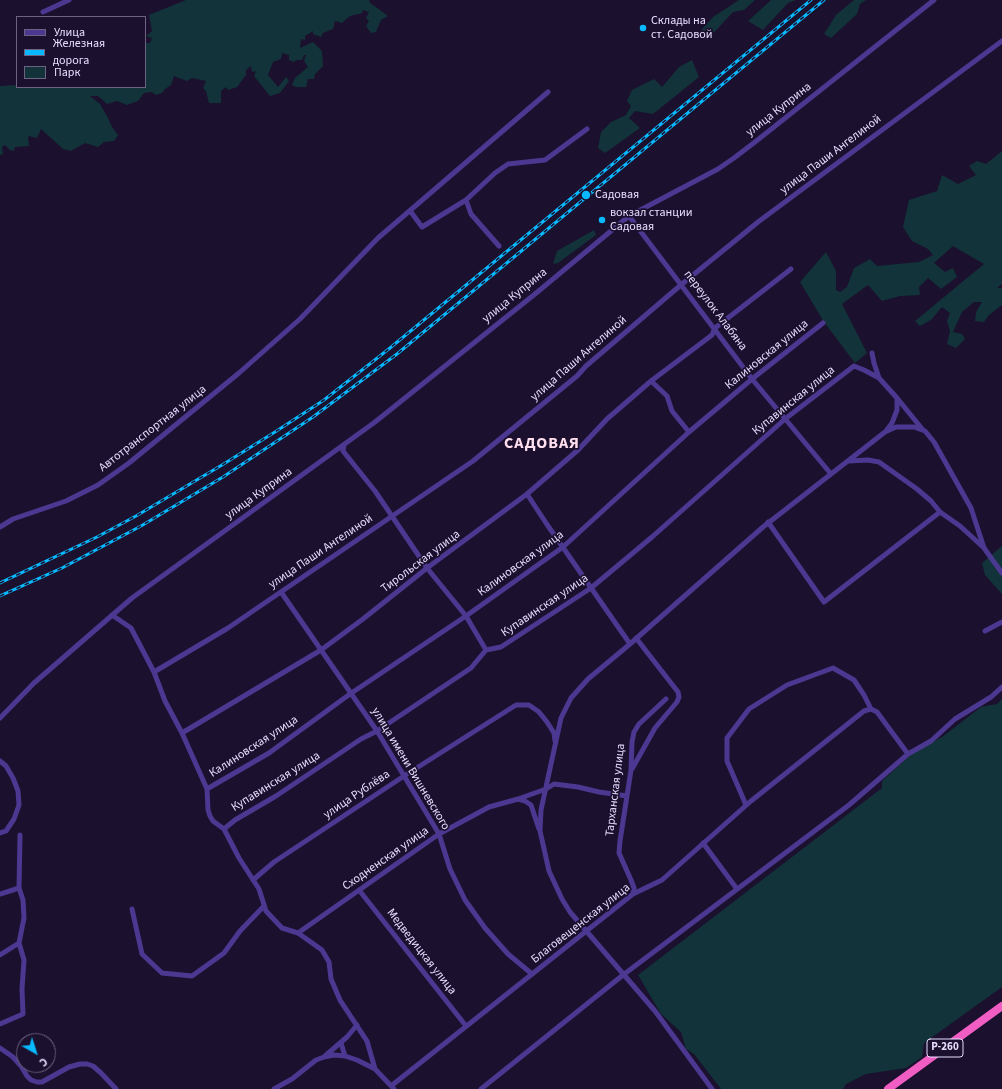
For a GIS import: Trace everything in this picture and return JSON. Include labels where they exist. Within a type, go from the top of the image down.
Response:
[{"type":"highway","name":"Р-260","points":[[888,1089],[1002,1006]]},
{"type":"street","points":[[43,12],[69,0]]},
{"type":"street","name":"улица Куприна","points":[[0,718],[34,683],[112,614],[376,422],[629,216],[718,169],[734,158],[934,0]]},
{"type":"street","name":"улица Паши Ангелиной","points":[[154,672],[228,628],[473,461],[577,376],[586,366],[682,284],[758,222],[1002,41]]},
{"type":"street","name":"Автотранспортная улица","points":[[0,527],[24,514],[66,501],[104,480],[129,463],[239,374],[300,319],[378,238],[411,212],[548,92]]},
{"type":"street","points":[[411,212],[422,227],[466,200],[495,173],[508,164],[545,160],[587,129]]},
{"type":"street","points":[[466,200],[471,214],[499,246]]},
{"type":"street","name":"переулок Алабяна","points":[[629,216],[682,284],[752,379],[831,474]]},
{"type":"street","name":"Тирольская улица","points":[[182,733],[321,650],[363,619],[427,568],[527,494],[578,450],[607,419],[651,381],[712,335],[715,328],[791,269]]},
{"type":"street","name":"Калиновская улица","points":[[206,789],[268,753],[350,694],[466,616],[563,547],[689,432],[752,379],[823,323]]},
{"type":"street","points":[[872,353],[879,378],[934,442],[971,508],[984,548]]},
{"type":"street","name":"Купавинская улица","points":[[224,828],[276,796],[361,739],[377,731],[471,668],[486,650],[501,648],[591,588],[652,537],[785,420],[854,366],[879,378]]},
{"type":"street","points":[[651,381],[667,396],[672,410],[689,432]]},
{"type":"street","points":[[885,432],[892,423],[897,410],[897,398]]},
{"type":"street","points":[[540,831],[541,810],[561,718],[571,698],[588,679],[630,644],[768,522],[885,432],[896,427],[905,426],[914,427],[925,431]]},
{"type":"street","points":[[344,445],[343,451],[375,491],[427,568],[466,616],[486,650]]},
{"type":"street","points":[[848,461],[868,460],[879,462],[917,489],[940,512],[960,526],[984,548],[1002,573]]},
{"type":"street","points":[[527,494],[630,644]]},
{"type":"street","points":[[768,522],[824,602],[940,512]]},
{"type":"street","name":"улица имени Вишневского","points":[[281,592],[377,731],[439,834],[450,869],[465,900],[508,954],[532,974]]},
{"type":"street","points":[[112,614],[131,628],[154,672],[165,701],[182,733],[206,789],[210,816],[224,828],[239,858],[259,889],[266,911],[282,928],[298,933],[322,950],[329,962],[331,979],[340,1000],[367,1040],[375,1069]]},
{"type":"street","points":[[985,631],[1002,622]]},
{"type":"street","points":[[631,770],[655,728],[679,697],[678,692],[636,638]]},
{"type":"street","points":[[746,805],[727,761],[727,738],[749,709],[787,685],[833,668],[854,680],[871,709],[877,712],[908,754]]},
{"type":"street","points":[[481,1089],[623,975],[848,805],[908,754],[931,741],[955,719],[991,697],[1002,687]]},
{"type":"street","name":"Тарханская улица","points":[[633,894],[634,888],[632,880],[619,853],[631,770],[631,753],[634,732],[640,724],[666,699]]},
{"type":"street","name":"улица Рублёва","points":[[253,880],[274,862],[404,776],[516,705],[529,705],[539,712],[554,733],[556,744]]},
{"type":"street","name":"Благовещенская улица","points":[[392,1087],[466,1026],[633,894],[662,880],[746,805],[864,711],[871,709]]},
{"type":"street","points":[[631,753],[639,755]]},
{"type":"street","points":[[0,761],[6,766],[13,778],[18,791],[19,805],[14,819],[6,831],[0,833]]},
{"type":"street","name":"Сходненская улица","points":[[298,933],[439,834],[489,807],[518,799],[546,789],[554,784],[627,796]]},
{"type":"street","points":[[518,799],[525,801],[530,805],[540,831],[544,851],[555,884],[570,912],[655,1011],[712,1089]]},
{"type":"street","points":[[0,1024],[23,1014],[22,989],[24,960],[19,943],[24,918],[23,900],[19,888],[20,835]]},
{"type":"street","points":[[703,843],[737,889]]},
{"type":"street","points":[[0,894],[19,888]]},
{"type":"street","name":"Медведицкая улица","points":[[359,890],[466,1026]]},
{"type":"street","points":[[132,909],[142,954],[162,973],[192,976],[224,953],[240,931],[264,906]]},
{"type":"street","points":[[0,954],[19,943]]},
{"type":"street","points":[[324,1057],[353,1032],[357,1025]]},
{"type":"street","points":[[341,1043],[345,1056]]},
{"type":"street","points":[[0,1048],[14,1057],[31,1080],[42,1082],[69,1067],[87,1064],[93,1066],[116,1089]]},
{"type":"street","points":[[274,1089],[292,1079],[316,1060],[334,1055],[345,1056],[357,1060],[375,1069],[392,1087]]},
{"type":"green space","points":[[186,0],[370,0],[369,2],[388,16],[381,20],[376,32],[371,33],[366,26],[369,21],[366,18],[369,12],[363,10],[362,13],[350,16],[342,23],[335,21],[333,29],[323,33],[321,37],[313,34],[313,31],[305,36],[305,40],[301,39],[300,48],[313,42],[322,51],[323,66],[315,74],[314,79],[308,79],[306,87],[296,87],[292,85],[295,78],[308,67],[304,61],[306,55],[304,55],[302,60],[296,60],[294,62],[289,60],[289,55],[282,53],[281,59],[273,62],[268,75],[278,87],[286,77],[289,81],[280,93],[270,96],[254,76],[256,71],[252,72],[251,66],[246,70],[246,75],[237,87],[228,90],[226,87],[221,91],[221,103],[209,103],[206,91],[203,88],[206,81],[192,78],[187,81],[174,76],[171,85],[162,93],[156,95],[152,92],[144,93],[138,101],[127,105],[117,101],[107,104],[98,96],[90,96],[100,104],[118,135],[114,141],[104,142],[98,147],[85,143],[71,151],[63,149],[41,129],[37,138],[28,136],[29,146],[15,147],[14,151],[10,150],[5,145],[2,147],[3,154],[0,155],[0,86],[16,85],[16,88],[146,88],[146,43],[150,43],[152,38],[146,36],[152,31],[149,15]]},
{"type":"green space","points":[[739,0],[755,0],[744,10],[733,12],[707,40],[696,36],[713,17]]},
{"type":"green space","points":[[771,0],[796,0],[788,3],[763,30],[748,21]]},
{"type":"green space","points":[[854,0],[866,0],[860,4],[857,14],[831,38],[824,34],[836,15]]},
{"type":"green space","points":[[692,60],[699,77],[653,114],[635,111],[629,118],[640,128],[605,153],[598,148],[601,132],[611,122],[626,115],[631,106],[627,101],[632,90],[654,79],[662,87],[679,67]]},
{"type":"green space","points":[[1002,151],[1002,284],[997,288],[1002,288],[1002,305],[989,315],[984,322],[975,321],[976,312],[982,302],[974,302],[962,312],[953,332],[962,334],[965,339],[956,348],[947,344],[950,331],[947,321],[950,313],[942,307],[931,320],[920,326],[915,321],[984,264],[953,246],[934,263],[945,272],[953,268],[957,277],[941,289],[928,278],[919,287],[920,295],[900,296],[882,301],[868,285],[842,304],[867,353],[855,363],[824,322],[800,282],[826,252],[836,271],[836,290],[840,292],[847,287],[854,268],[870,259],[877,266],[919,262],[933,255],[928,249],[912,241],[903,227],[909,200],[937,191],[942,175],[958,184],[976,175],[969,166],[977,161],[986,164]]},
{"type":"green space","points":[[594,230],[596,235],[558,263],[553,264],[557,251]]},
{"type":"green space","points":[[1002,546],[1002,594],[985,575],[982,563]]},
{"type":"green space","points":[[1002,699],[1002,987],[924,1043],[922,1057],[906,1068],[866,1074],[846,1084],[843,1089],[721,1089],[694,1054],[686,1049],[681,1032],[661,1014],[638,975],[882,788],[882,781],[915,751],[942,737],[981,707],[997,704]]},
{"type":"railway","points":[[0,583],[97,537],[136,516],[222,465],[324,400],[390,348],[811,0]]},
{"type":"railway","points":[[0,596],[62,568],[141,526],[223,477],[313,417],[397,354],[824,0]]},
{"type":"place","name":"Склады на ст. Садовой","points":[[643,28]]},
{"type":"place","name":"Садовая","points":[[586,195]]},
{"type":"place","name":"вокзал станции Садовая","points":[[602,220]]},
{"type":"district","name":"САДОВАЯ","points":[[542,444]]}]
